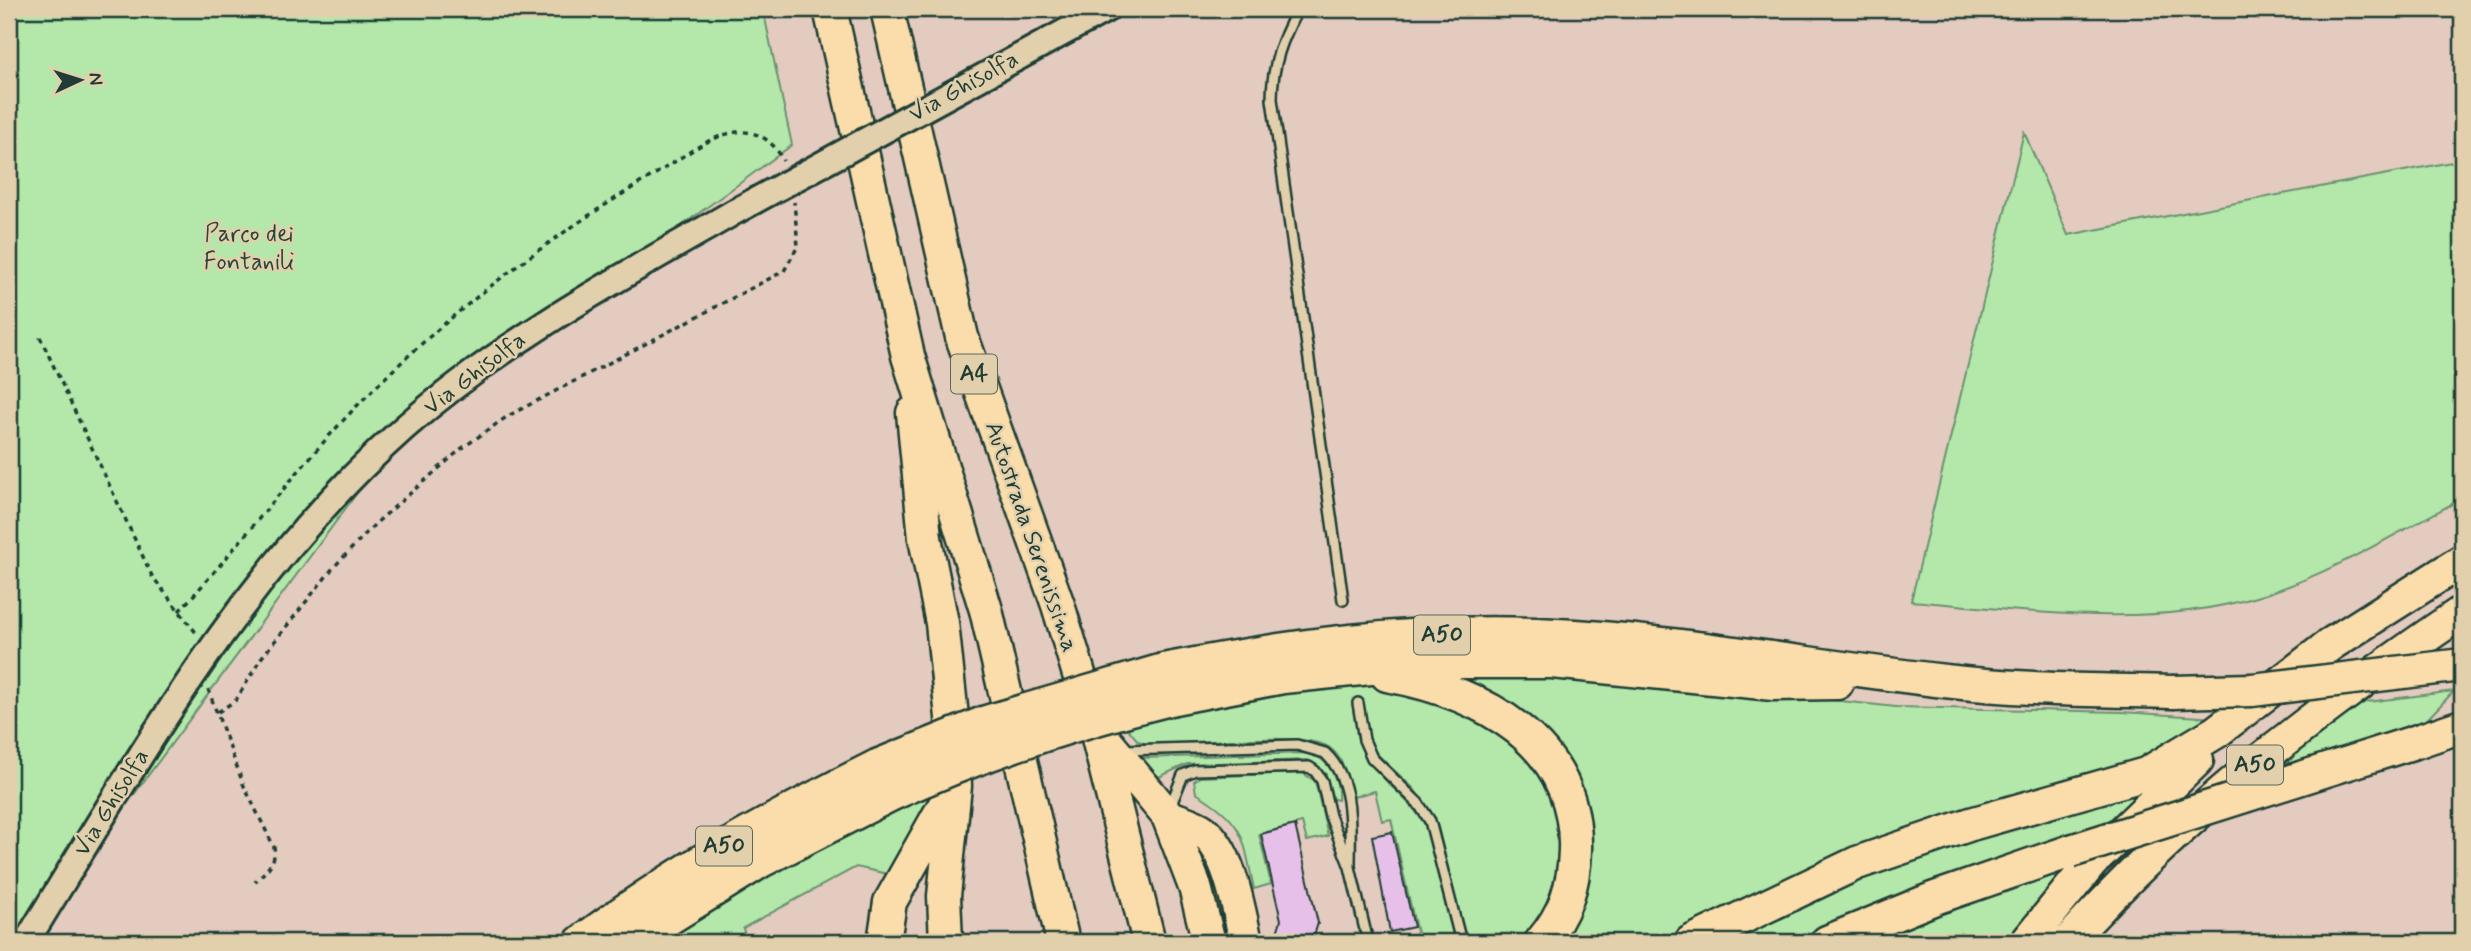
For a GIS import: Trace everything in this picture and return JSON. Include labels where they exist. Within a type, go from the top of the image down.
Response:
[{"type":"highway","name":"A4","points":[[830,9],[908,355],[986,610],[1063,942]]},
{"type":"highway","name":"Autostrada Serenissima","points":[[887,9],[962,337],[1105,739],[1149,942]]},
{"type":"highway","points":[[908,355],[925,538],[947,670],[955,786],[944,895],[946,942]]},
{"type":"highway","points":[[1691,942],[1857,863],[1970,824],[2146,774],[2192,748],[2259,702],[2332,644],[2462,561]]},
{"type":"highway","name":"A50","points":[[2068,942],[2165,841],[2294,731],[2462,612]]},
{"type":"highway","name":"A50","points":[[581,942],[665,881],[725,845],[877,766],[986,722],[1169,684],[1332,642],[1424,635],[1525,634],[1722,652],[1948,681],[2172,692],[2265,689],[2462,665]]},
{"type":"highway","points":[[640,938],[761,861],[890,794],[1169,684],[1239,684],[1337,670],[1429,662],[1552,662],[1773,684],[1948,681]]},
{"type":"highway","points":[[1337,670],[1409,679],[1461,695],[1505,718],[1544,753],[1566,793],[1575,840],[1571,888],[1563,912],[1541,942]]},
{"type":"highway","points":[[2027,942],[2092,862],[2155,798],[2259,702]]},
{"type":"highway","points":[[1827,942],[1935,898],[2071,850],[2462,726]]},
{"type":"highway","points":[[1105,739],[1168,816],[1195,887],[1209,942]]},
{"type":"highway","points":[[884,942],[890,902],[955,786]]},
{"type":"highway","points":[[1168,816],[1203,831],[1214,844],[1231,883],[1246,942]]},
{"type":"street","name":"Via Ghisolfa","points":[[26,942],[209,649],[258,583],[314,517],[358,471],[439,399],[551,319],[736,211],[1107,9]]},
{"type":"lane","points":[[1298,9],[1282,40],[1272,70],[1272,99],[1343,600]]},
{"type":"lane","points":[[1358,703],[1364,740],[1372,758],[1418,803],[1430,821],[1461,942]]},
{"type":"lane","points":[[1105,739],[1153,751],[1297,746],[1325,753],[1334,761],[1342,778],[1349,811],[1350,867]]},
{"type":"lane","points":[[1168,816],[1180,781],[1188,772],[1309,767],[1322,782],[1330,816],[1350,867],[1368,942]]},
{"type":"path","points":[[40,337],[152,576],[209,649]]},
{"type":"path","points":[[196,670],[214,700],[244,786],[274,847],[276,856],[255,882]]},
{"type":"green space","name":"Parco dei Fontanili","points":[[9,9],[763,9],[792,145],[405,428],[25,942],[9,942]]},
{"type":"green space","points":[[2024,132],[2068,235],[2462,160],[2462,499],[2309,578],[2256,597],[2214,607],[2171,613],[2084,615],[1911,601]]},
{"type":"green space","points":[[1448,674],[1663,682],[1896,707],[2122,712],[2217,718],[2148,762],[1775,892],[1673,942],[1551,942],[1580,803]]},
{"type":"green space","points":[[1357,682],[1395,687],[1496,726],[1545,772],[1565,832],[1560,886],[1528,942],[1466,942],[1437,824],[1414,789],[1375,752],[1368,735],[1363,701],[1352,702],[1364,750],[1374,766],[1413,808],[1430,833],[1457,942],[1401,942],[1400,937],[1417,933],[1391,819],[1382,821],[1375,791],[1352,797],[1342,764],[1330,748],[1317,743],[1272,739],[1151,745],[1138,741],[1124,724],[1181,706]]},
{"type":"green space","points":[[2454,691],[2415,732],[2276,775],[2306,744],[2360,703]]},
{"type":"green space","points":[[1309,753],[1322,760],[1332,771],[1338,800],[1333,799],[1326,774],[1308,760],[1187,764],[1159,777],[1140,758]]},
{"type":"green space","points":[[1302,773],[1315,781],[1328,836],[1307,841],[1302,823],[1259,834],[1271,884],[1254,889],[1239,832],[1224,813],[1196,793],[1194,781],[1200,777]]},
{"type":"green space","points":[[931,789],[928,805],[888,874],[856,867],[743,928],[746,942],[662,942],[708,904]]},
{"type":"green space","points":[[2125,794],[2131,795],[2135,804],[2105,829],[1930,890],[1807,942],[1713,942],[1921,852]]},
{"type":"green space","points":[[2078,863],[2014,942],[1854,942]]},
{"type":"building","points":[[1295,825],[1318,923],[1312,942],[1274,942],[1281,920],[1261,834]]},
{"type":"building","points":[[1392,832],[1414,927],[1390,932],[1372,836]]}]
